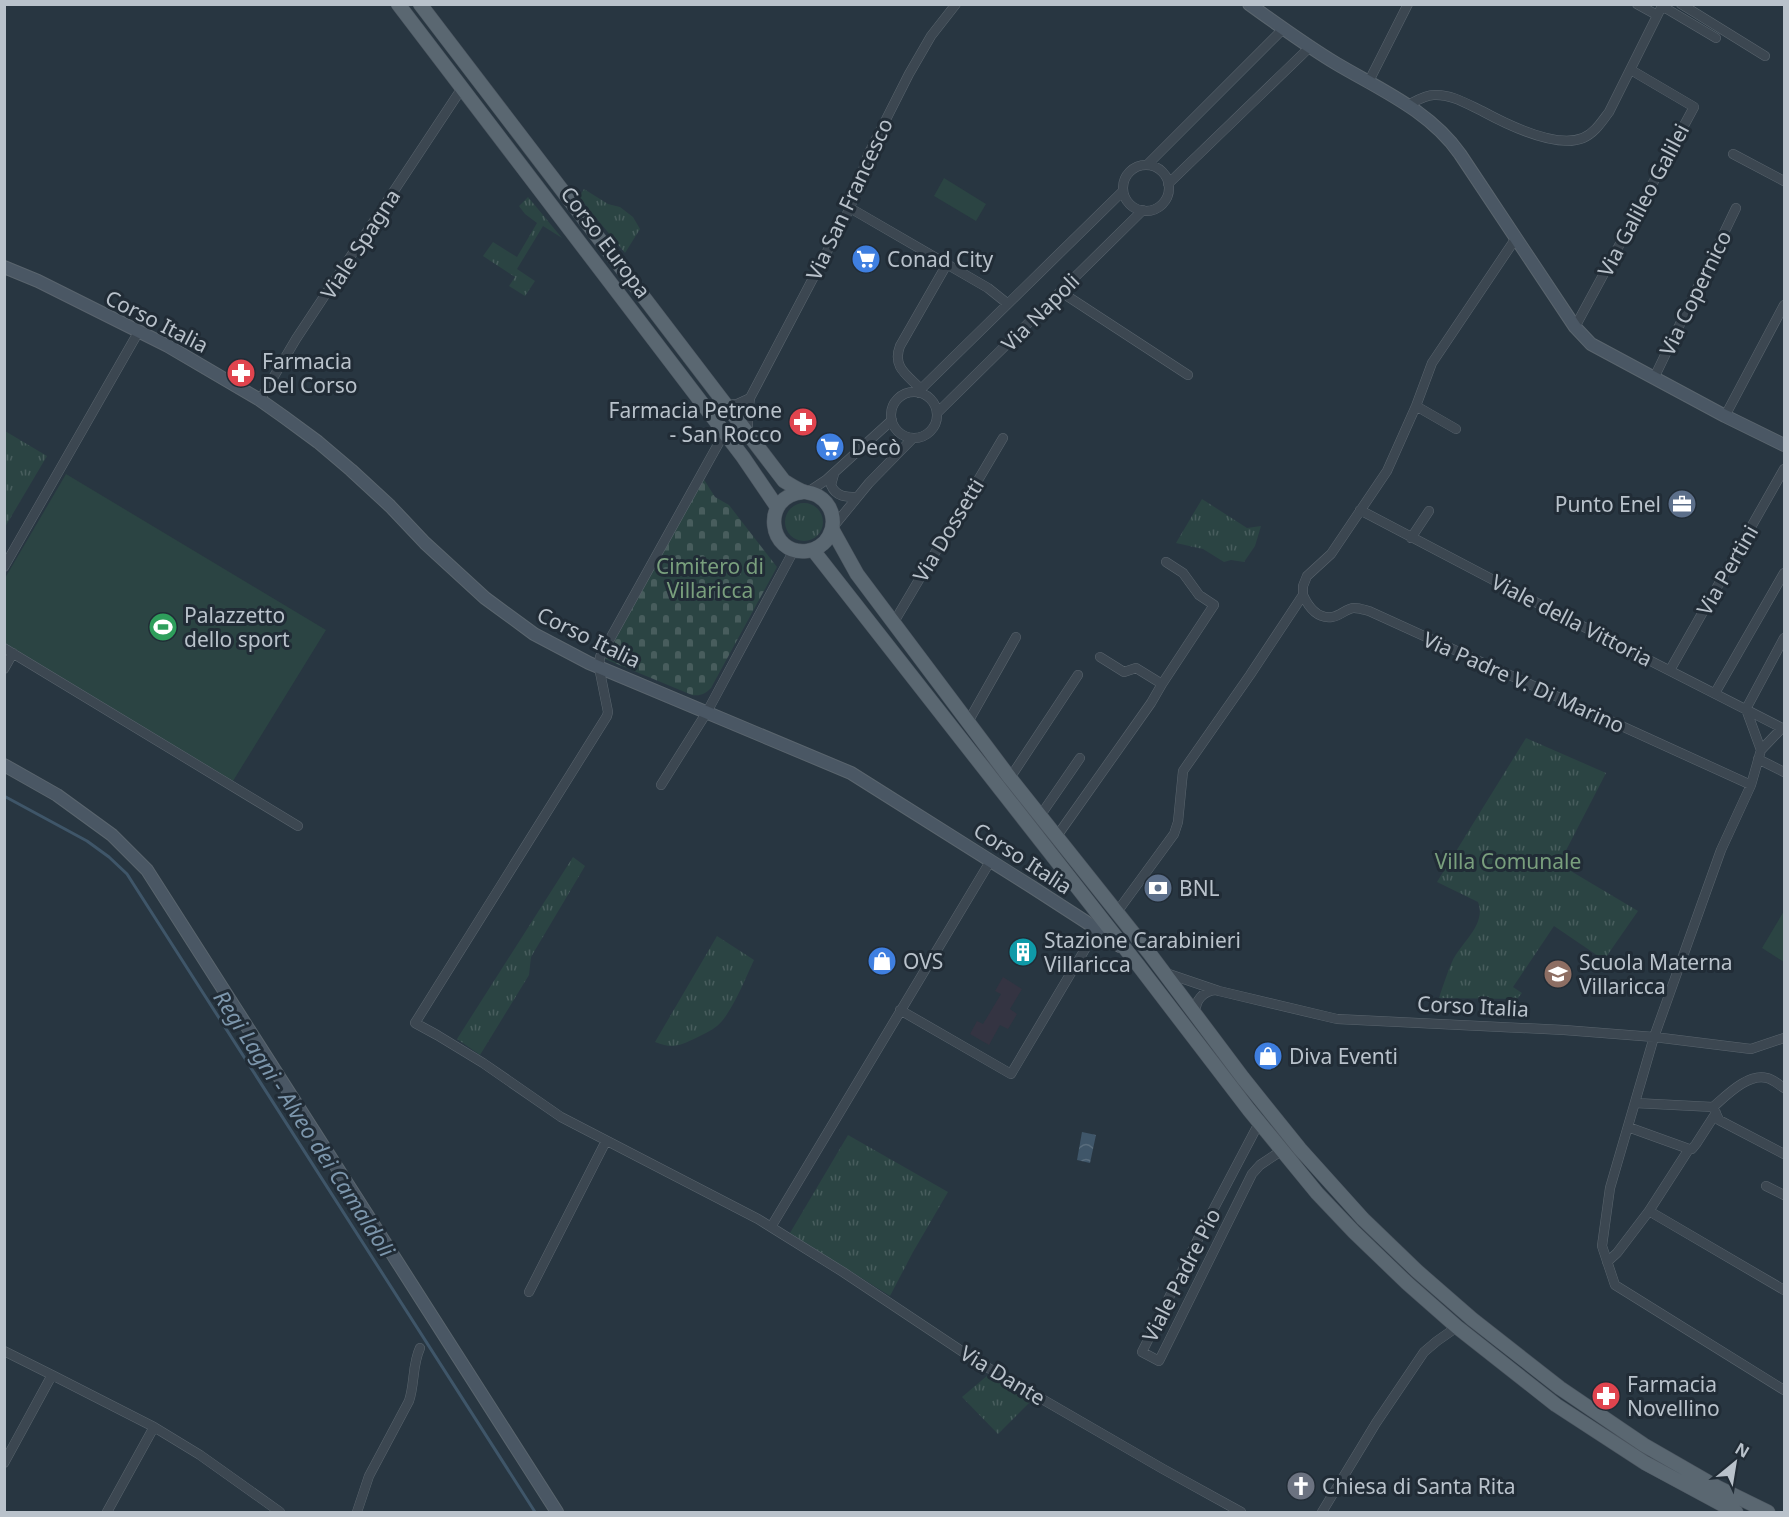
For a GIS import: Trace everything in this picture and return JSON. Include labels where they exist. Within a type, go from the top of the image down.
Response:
[{"type":"main road","name":"Corso Europa","points":[[398,4],[726,435],[777,507]]},
{"type":"main road","name":"Corso Europa","points":[[420,4],[784,481],[806,492]]},
{"type":"main road","points":[[806,492],[818,495],[829,506],[833,516],[832,528],[823,544],[813,550],[794,550],[781,541],[775,532],[773,522],[777,507],[788,495],[806,492]]},
{"type":"main road","points":[[832,528],[857,574],[1010,778],[1321,1174],[1363,1219],[1472,1319],[1560,1388],[1644,1445],[1717,1487],[1768,1512]]},
{"type":"main road","points":[[813,550],[1281,1151],[1354,1232],[1457,1327],[1556,1405],[1645,1463],[1736,1512]]},
{"type":"main road","points":[[1134,960],[1143,966],[1148,964],[1147,951]]},
{"type":"main road","points":[[1134,960],[1147,969],[1163,972]]},
{"type":"street","name":"Via San Francesco","points":[[748,435],[750,398],[850,208],[868,155],[909,74],[931,36],[956,4]]},
{"type":"street","points":[[1249,4],[1310,47],[1408,105],[1432,123],[1454,145],[1575,327],[1591,344],[1725,416],[1785,445]]},
{"type":"street","points":[[1368,83],[1408,4]]},
{"type":"street","points":[[1637,4],[1657,15]]},
{"type":"street","points":[[1681,4],[1764,56]]},
{"type":"street","points":[[1408,105],[1432,95],[1444,95],[1457,99],[1502,122],[1533,133],[1557,140],[1584,138],[1598,127],[1609,112],[1663,5],[1716,38]]},
{"type":"street","points":[[1147,165],[1283,29]]},
{"type":"street","points":[[1168,184],[1310,47]]},
{"type":"street","name":"Via Galileo Galilei","points":[[1575,327],[1694,107],[1631,70]]},
{"type":"street","name":"Viale Spagna","points":[[260,400],[296,339],[462,88]]},
{"type":"street","points":[[1733,154],[1785,181]]},
{"type":"street","points":[[1147,165],[1163,173],[1168,184],[1168,191],[1162,204],[1157,208],[1143,210],[1130,204],[1124,191],[1125,178],[1129,172],[1134,168],[1147,165]]},
{"type":"street","name":"Via Napoli","points":[[920,391],[1124,191]]},
{"type":"street","points":[[850,208],[988,288],[1008,304]]},
{"type":"street","name":"Via Copernico","points":[[1654,378],[1736,208]]},
{"type":"street","name":"Via Napoli","points":[[937,413],[1143,210]]},
{"type":"street","points":[[1117,912],[1174,834],[1178,822],[1183,771],[1303,595],[1303,586],[1307,576],[1331,554],[1387,471],[1432,363],[1516,238]]},
{"type":"street","points":[[920,391],[906,394],[893,407],[892,420],[897,430],[913,438],[926,435],[931,431],[937,413],[936,408],[898,364],[896,354],[947,264]]},
{"type":"street","name":"Corso Italia","points":[[4,267],[38,281],[140,331],[260,400],[318,442],[351,470],[390,506],[438,556],[485,598],[534,634],[599,667],[851,773],[1097,929],[1134,960]]},
{"type":"street","points":[[1061,292],[1188,375]]},
{"type":"street","points":[[1725,416],[1785,305]]},
{"type":"street","points":[[4,567],[140,331]]},
{"type":"street","points":[[725,405],[737,404],[750,398]]},
{"type":"street","points":[[1416,406],[1456,429]]},
{"type":"street","points":[[806,492],[835,472],[892,420]]},
{"type":"street","points":[[599,667],[599,661],[606,647],[721,439],[726,435]]},
{"type":"street","points":[[832,528],[857,497],[913,438]]},
{"type":"street","name":"Via Dossetti","points":[[894,622],[1003,438]]},
{"type":"street","name":"Via Pertini","points":[[1670,670],[1785,469]]},
{"type":"street","points":[[835,472],[832,479],[833,490],[842,496],[857,497]]},
{"type":"street","name":"Viale della Vittoria","points":[[1360,510],[1783,729]]},
{"type":"street","points":[[1411,538],[1429,511]]},
{"type":"street","points":[[661,784],[707,712],[794,550]]},
{"type":"street","points":[[1057,836],[1151,703],[1214,605],[1199,595],[1184,573],[1166,562]]},
{"type":"street","points":[[1715,693],[1785,573]]},
{"type":"street","name":"Via Padre V. Di Marino","points":[[1303,595],[1308,606],[1322,615],[1332,617],[1353,608],[1369,611],[1751,785]]},
{"type":"street","points":[[968,722],[1016,636]]},
{"type":"street","points":[[1785,638],[1746,709],[1760,755],[1785,772]]},
{"type":"street","points":[[4,648],[298,826]]},
{"type":"street","points":[[4,669],[13,653]]},
{"type":"street","points":[[1100,657],[1124,672],[1136,668],[1162,684]]},
{"type":"street","name":"Via Dante","points":[[599,667],[608,716],[415,1023],[483,1063],[561,1117],[771,1227],[978,1362],[1241,1512]]},
{"type":"street","points":[[1010,778],[1078,675]]},
{"type":"street","points":[[1783,729],[1760,755],[1751,785],[1721,850],[1654,1037],[1610,1188],[1602,1246],[1615,1285],[1785,1390]]},
{"type":"street","points":[[1040,816],[1080,758]]},
{"type":"street","points":[[4,765],[57,795],[85,815],[112,835],[147,870],[557,1512]]},
{"type":"street","points":[[771,1227],[991,860]]},
{"type":"street","points":[[1072,913],[1086,898]]},
{"type":"street","points":[[900,1010],[1011,1074],[1097,929]]},
{"type":"street","name":"Corso Italia","points":[[1163,972],[1216,990],[1337,1019],[1564,1030],[1654,1037],[1751,1049],[1785,1038]]},
{"type":"street","points":[[1197,1017],[1195,1006],[1198,1000],[1204,994],[1216,990]]},
{"type":"street","points":[[1607,1262],[1617,1253],[1649,1211],[1689,1149],[1696,1144],[1715,1110],[1740,1083],[1767,1078],[1785,1088]]},
{"type":"street","points":[[1635,1103],[1715,1110]]},
{"type":"street","points":[[1715,1110],[1719,1120],[1785,1154]]},
{"type":"street","name":"Viale Padre Pio","points":[[1259,1123],[1142,1352],[1159,1361],[1252,1174],[1260,1165],[1281,1151]]},
{"type":"street","points":[[1628,1127],[1689,1149]]},
{"type":"street","points":[[529,1292],[606,1141]]},
{"type":"street","points":[[1766,1186],[1783,1192]]},
{"type":"street","points":[[1649,1211],[1785,1290]]},
{"type":"street","points":[[1322,1512],[1376,1423],[1424,1352],[1457,1327]]},
{"type":"street","points":[[357,1512],[369,1476],[409,1401],[416,1357],[420,1348]]},
{"type":"street","points":[[4,1352],[154,1427],[200,1455],[280,1512]]},
{"type":"street","points":[[4,1463],[52,1375]]},
{"type":"street","points":[[107,1512],[154,1427]]},
{"type":"shaded area","points":[[1003,977],[1022,989],[1010,1009],[1017,1014],[1008,1029],[1000,1025],[989,1045],[970,1034],[977,1021],[983,1024],[1001,994],[995,991]]},
{"type":"green space","points":[[944,178],[986,204],[976,221],[934,196]]},
{"type":"green space","points":[[584,189],[608,204],[620,207],[633,217],[640,229],[625,253],[579,197]]},
{"type":"green space","points":[[528,197],[562,238],[543,226],[517,269],[535,281],[525,296],[509,286],[515,277],[483,256],[493,242],[517,257],[537,223],[519,206]]},
{"type":"green space","points":[[5,431],[47,456],[5,527]]},
{"type":"green space","name":"Palazzetto dello sport","points":[[66,474],[326,630],[233,781],[5,643],[5,578]]},
{"type":"green space","name":"Cimitero di Villaricca","points":[[703,478],[715,497],[729,505],[777,567],[711,688],[703,694],[692,695],[605,659]]},
{"type":"green space","points":[[1202,499],[1247,528],[1261,526],[1255,546],[1244,562],[1231,560],[1224,562],[1203,549],[1176,543]]},
{"type":"green space","points":[[804,503],[818,508],[823,522],[818,536],[804,541],[790,536],[785,522],[790,508]]},
{"type":"green space","name":"Villa Comunale","points":[[1526,738],[1606,773],[1559,864],[1638,911],[1604,960],[1554,926],[1513,987],[1522,993],[1517,999],[1439,998],[1452,962],[1476,926],[1480,910],[1478,902],[1437,882]]},
{"type":"green space","points":[[573,857],[585,866],[531,957],[529,975],[480,1055],[457,1039]]},
{"type":"green space","points":[[1784,911],[1784,962],[1762,948]]},
{"type":"green space","points":[[717,936],[754,960],[733,1005],[717,1026],[696,1038],[676,1046],[655,1042]]},
{"type":"green space","points":[[848,1135],[948,1192],[890,1296],[790,1233]]},
{"type":"green space","points":[[988,1375],[1032,1400],[998,1434],[962,1397]]},
{"type":"water","points":[[1082,1132],[1096,1135],[1090,1163],[1077,1160]]},
{"type":"waterway","name":"Regi Lagni - Alveo dei Camaldoli","points":[[4,796],[87,841],[127,874],[535,1512]]},
{"type":"place","name":"Conad City","points":[[866,259]]},
{"type":"place","name":"Farmacia Del Corso","points":[[241,373]]},
{"type":"place","name":"Farmacia Petrone - San Rocco","points":[[803,422]]},
{"type":"place","name":"Decò","points":[[830,447]]},
{"type":"place","name":"Punto Enel","points":[[1682,504]]},
{"type":"place","name":"Palazzetto dello sport","points":[[163,627]]},
{"type":"place","name":"BNL","points":[[1158,888]]},
{"type":"place","name":"Stazione Carabinieri Villaricca","points":[[1023,952]]},
{"type":"place","name":"OVS","points":[[882,961]]},
{"type":"place","name":"Scuola Materna Villaricca","points":[[1558,974]]},
{"type":"place","name":"Diva Eventi","points":[[1268,1056]]},
{"type":"place","name":"Farmacia Novellino","points":[[1606,1396]]},
{"type":"place","name":"Chiesa di Santa Rita","points":[[1301,1486]]}]
